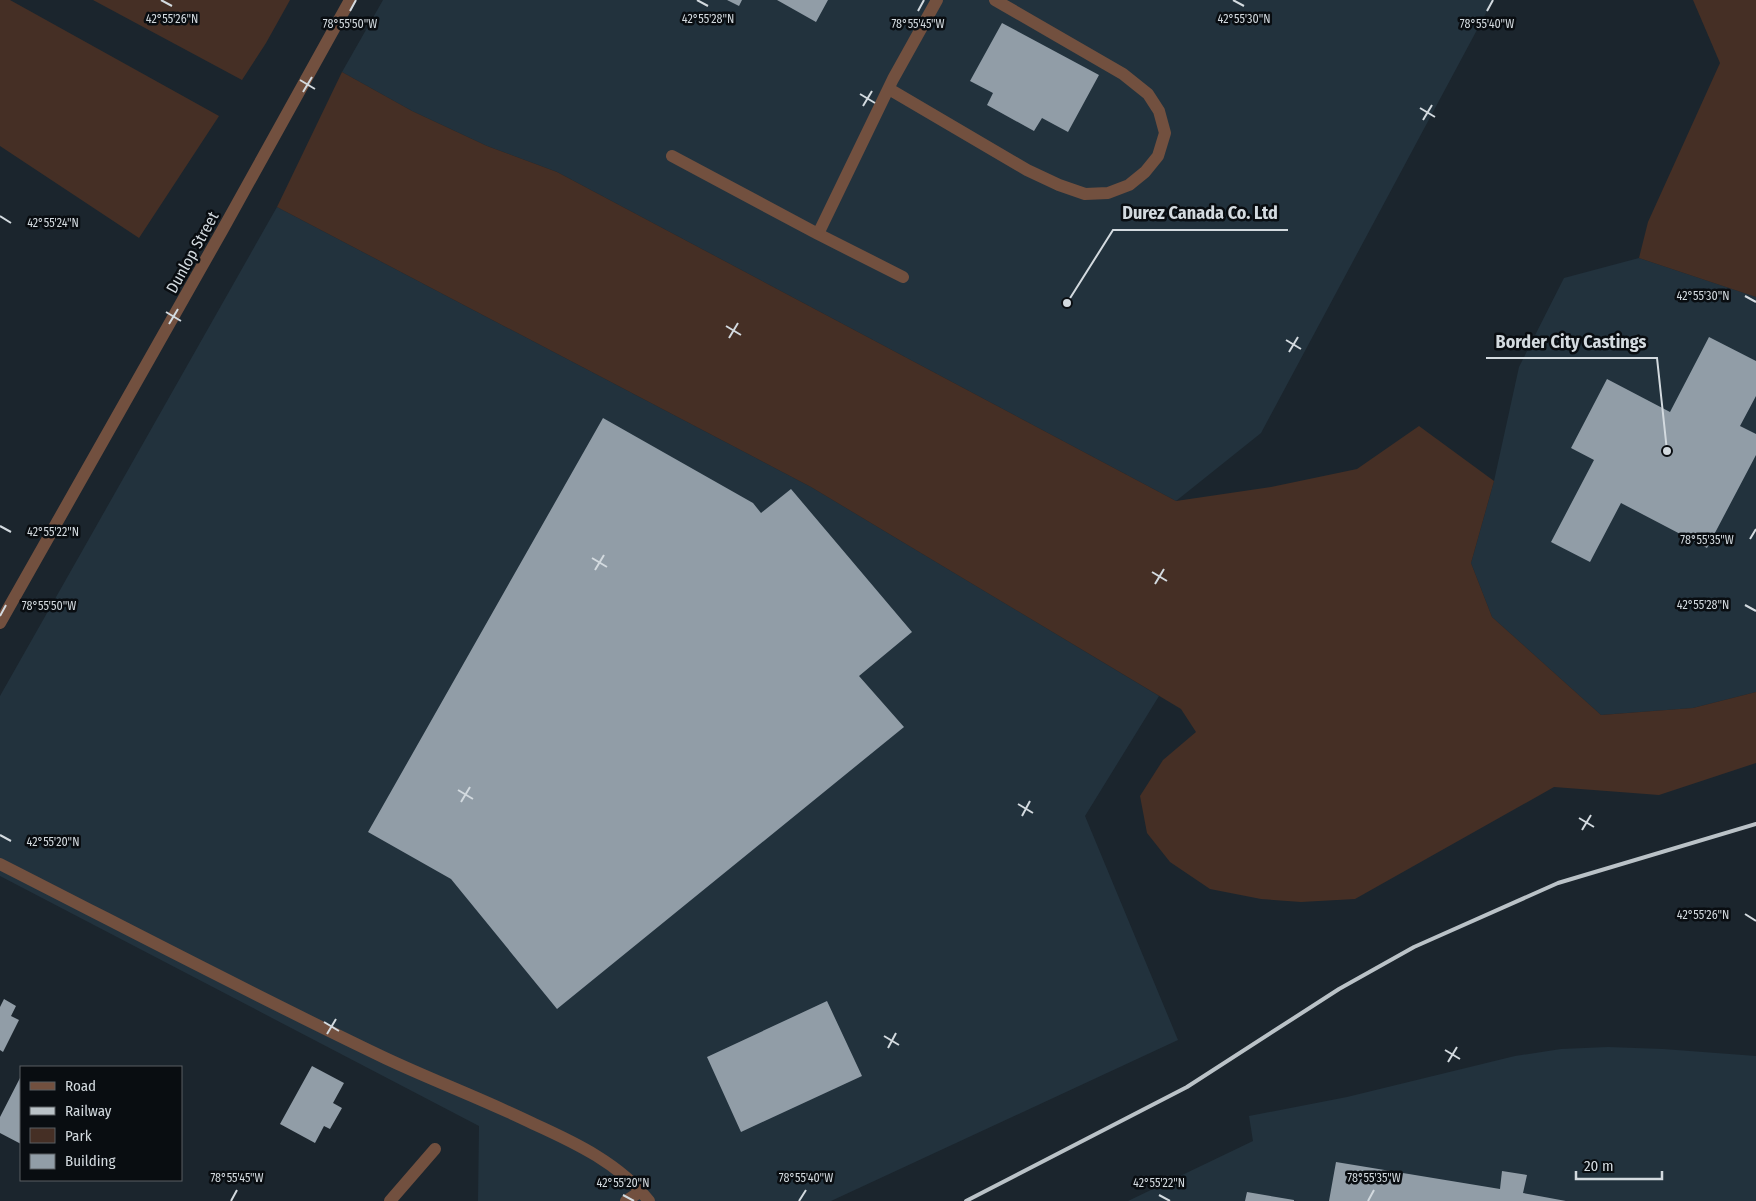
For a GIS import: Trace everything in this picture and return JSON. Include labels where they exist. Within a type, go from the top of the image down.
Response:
[{"type":"street","name":"Dunlop Street","points":[[0,623],[350,0]]},
{"type":"street","points":[[818,234],[889,88],[937,0]]},
{"type":"street","points":[[889,88],[1027,170],[1085,194],[1108,193],[1129,185],[1145,172],[1158,156],[1165,133],[1160,111],[1148,94],[1123,74],[995,0]]},
{"type":"street","points":[[672,156],[902,277]]},
{"type":"street","points":[[0,864],[386,1058],[508,1111],[577,1144],[612,1166],[645,1196]]},
{"type":"street","points":[[390,1201],[435,1148]]},
{"type":"street","points":[[626,1201],[645,1196]]},
{"type":"shaded area","points":[[383,0],[1493,0],[1261,433],[1176,501],[557,172],[487,146],[412,111],[342,72]]},
{"type":"shaded area","points":[[277,207],[811,487],[1159,696],[1085,816],[1178,1040],[831,1201],[478,1201],[479,1126],[0,876],[0,696]]},
{"type":"shaded area","points":[[1639,258],[1756,297],[1756,692],[1693,708],[1601,715],[1492,617],[1471,563],[1494,481],[1519,367],[1564,278]]},
{"type":"shaded area","points":[[1608,1047],[1756,1056],[1756,1201],[1128,1201],[1253,1141],[1249,1116],[1347,1097],[1515,1056],[1561,1049]]},
{"type":"green space","points":[[0,0],[10,0],[219,116],[139,238],[0,146]]},
{"type":"green space","points":[[93,0],[290,0],[266,43],[242,80]]},
{"type":"green space","points":[[1693,0],[1756,0],[1756,297],[1639,258],[1648,222],[1720,63]]},
{"type":"green space","points":[[342,72],[412,111],[487,146],[557,172],[1176,501],[1271,487],[1357,469],[1419,426],[1494,481],[1471,563],[1492,617],[1601,715],[1693,708],[1756,692],[1756,763],[1659,795],[1554,787],[1355,899],[1301,902],[1261,899],[1210,889],[1170,862],[1147,833],[1140,796],[1163,760],[1196,732],[1181,709],[811,487],[277,207]]},
{"type":"building","points":[[727,0],[742,0],[739,6]]},
{"type":"building","points":[[777,0],[828,0],[816,22]]},
{"type":"building","points":[[1002,23],[1099,75],[1068,132],[1042,118],[1034,131],[987,105],[993,93],[970,81]]},
{"type":"building","points":[[1709,337],[1756,361],[1756,396],[1740,426],[1756,434],[1756,455],[1707,548],[1621,503],[1590,562],[1551,542],[1594,460],[1571,448],[1607,379],[1670,412]]},
{"type":"building","points":[[603,418],[753,503],[761,513],[791,489],[912,632],[859,676],[904,727],[557,1009],[451,879],[368,832]]},
{"type":"building","points":[[4,999],[16,1006],[11,1016],[19,1020],[3,1052],[0,1050],[0,1007]]},
{"type":"building","points":[[827,1001],[862,1076],[741,1132],[707,1057]]},
{"type":"building","points":[[312,1066],[344,1083],[333,1103],[342,1108],[330,1129],[324,1126],[315,1143],[280,1124]]},
{"type":"building","points":[[20,1078],[20,1143],[0,1133],[0,1117]]},
{"type":"building","points":[[1336,1162],[1500,1189],[1502,1171],[1527,1175],[1523,1193],[1566,1201],[1329,1201]]},
{"type":"building","points":[[1247,1192],[1294,1200],[1294,1201],[1245,1201]]},
{"type":"railway","points":[[966,1201],[1187,1087],[1339,989],[1414,947],[1558,883],[1756,824]]},
{"type":"place","name":"Durez Canada Co. Ltd","points":[[1067,303]]},
{"type":"place","name":"Border City Castings","points":[[1667,451]]}]
